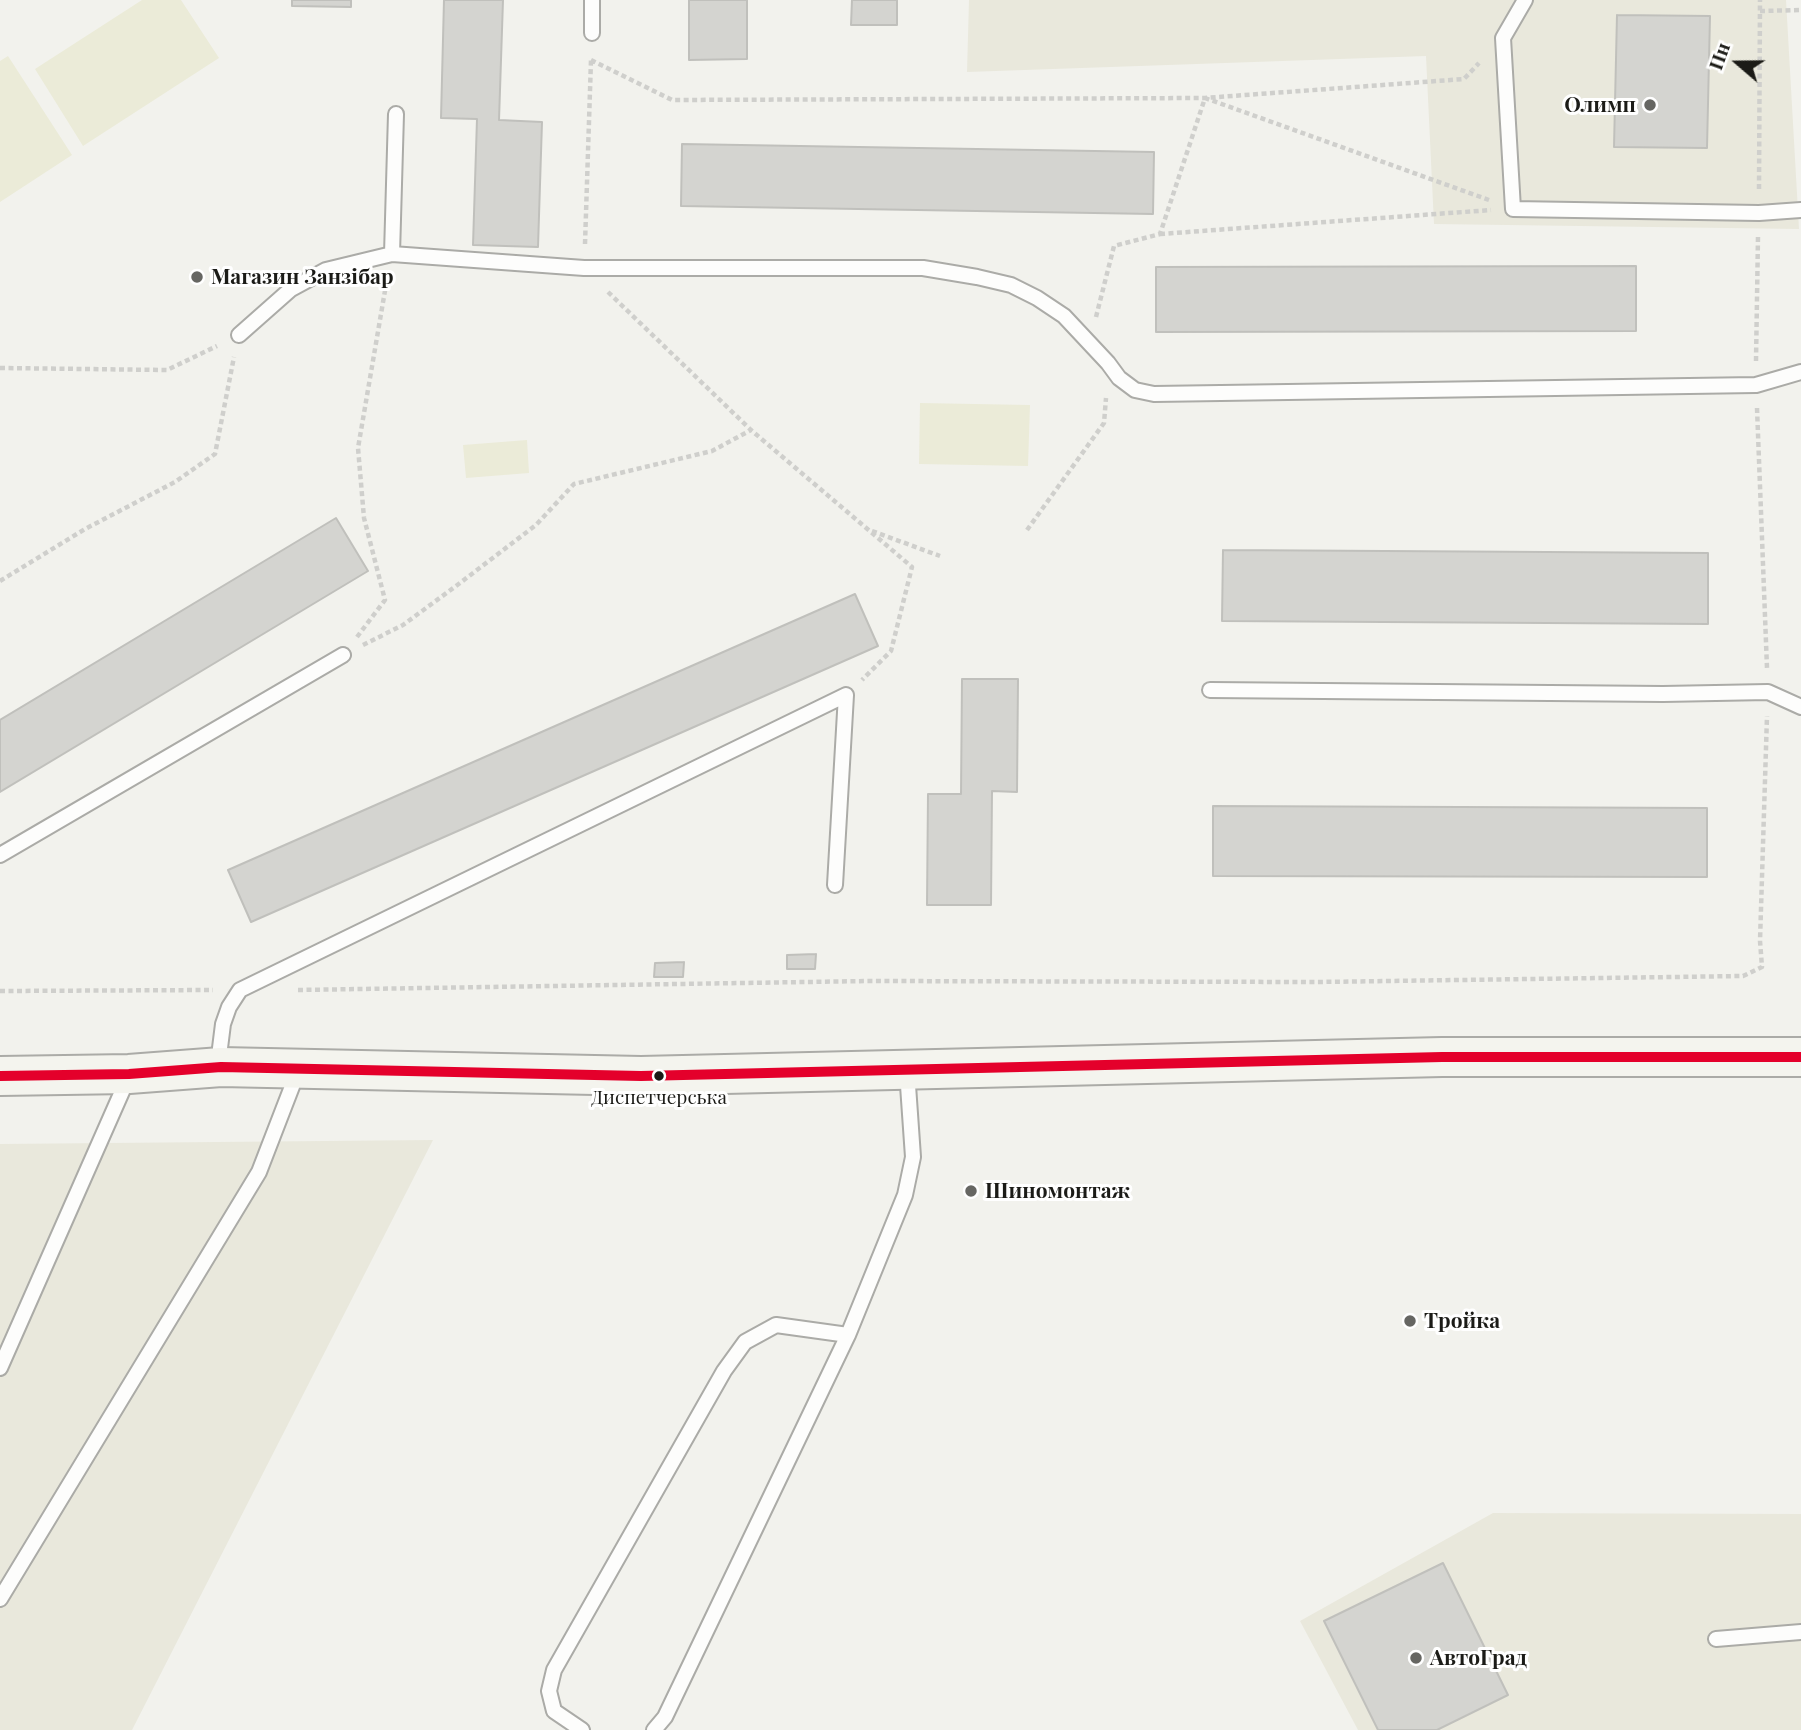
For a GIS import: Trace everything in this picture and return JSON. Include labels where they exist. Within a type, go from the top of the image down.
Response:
[{"type":"main road","points":[[0,1076],[129,1074],[221,1068],[641,1076],[1442,1057],[1801,1057]]},
{"type":"lane","points":[[592,0],[592,33]]},
{"type":"lane","points":[[1525,0],[1503,38],[1513,209],[1759,213],[1801,210]]},
{"type":"lane","points":[[392,254],[396,114]]},
{"type":"lane","points":[[239,335],[291,289],[326,270],[392,254],[584,268],[923,268],[1010,285],[1037,298],[1064,316],[1090,342],[1119,378],[1135,390],[1154,394],[1756,385],[1801,372]]},
{"type":"lane","points":[[0,855],[344,655]]},
{"type":"lane","points":[[1210,690],[1663,694],[1768,692],[1801,707]]},
{"type":"lane","points":[[221,1068],[223,1024],[229,1007],[240,990],[846,695],[835,885]]},
{"type":"lane","points":[[0,1599],[259,1172],[298,1069]]},
{"type":"lane","points":[[654,1730],[666,1717],[848,1335],[905,1195],[913,1157],[907,1069]]},
{"type":"lane","points":[[0,1368],[129,1074]]},
{"type":"lane","points":[[582,1730],[554,1711],[549,1690],[554,1670],[724,1371],[745,1342],[776,1325],[848,1335]]},
{"type":"lane","points":[[1716,1639],[1801,1632]]},
{"type":"path","points":[[295,990],[869,981],[1317,982],[1743,976],[1762,967],[1760,941],[1768,692],[1756,385],[1760,0]]},
{"type":"path","points":[[1760,11],[1801,10]]},
{"type":"path","points":[[592,33],[584,268],[751,430],[912,567],[891,651],[846,695]]},
{"type":"path","points":[[591,60],[672,100],[1205,98],[1464,79],[1503,38]]},
{"type":"path","points":[[1205,98],[1513,209]]},
{"type":"path","points":[[1160,234],[1205,98]]},
{"type":"path","points":[[1090,342],[1114,246],[1160,234],[1513,209]]},
{"type":"path","points":[[344,655],[385,600],[364,518],[358,448],[392,254]]},
{"type":"path","points":[[0,368],[167,370],[239,335]]},
{"type":"path","points":[[0,581],[85,529],[175,482],[215,454],[239,335]]},
{"type":"path","points":[[1027,530],[1104,423],[1108,363]]},
{"type":"path","points":[[344,655],[403,625],[456,586],[536,524],[574,484],[712,451],[751,430]]},
{"type":"path","points":[[868,530],[940,556]]},
{"type":"path","points":[[0,991],[240,990]]},
{"type":"shaded area","points":[[969,0],[1786,0],[1799,229],[1434,224],[1426,56],[967,72]]},
{"type":"shaded area","points":[[433,1140],[132,1730],[0,1730],[0,1144]]},
{"type":"shaded area","points":[[1493,1513],[1801,1514],[1801,1730],[1358,1730],[1300,1621]]},
{"type":"green space","points":[[142,0],[181,0],[219,58],[83,146],[35,69]]},
{"type":"green space","points":[[8,56],[72,155],[0,202],[0,61]]},
{"type":"green space","points":[[920,403],[1030,405],[1028,466],[919,464]]},
{"type":"green space","points":[[527,440],[529,473],[466,478],[463,445]]},
{"type":"building","points":[[292,0],[351,0],[351,7],[292,6]]},
{"type":"building","points":[[444,0],[503,0],[499,120],[542,122],[538,247],[473,245],[477,119],[441,118]]},
{"type":"building","points":[[689,0],[747,0],[747,59],[689,60]]},
{"type":"building","points":[[852,0],[897,0],[897,25],[851,25]]},
{"type":"building","points":[[1617,15],[1710,16],[1707,148],[1614,147]]},
{"type":"building","points":[[682,144],[1154,152],[1153,214],[681,206]]},
{"type":"building","points":[[1636,266],[1636,331],[1156,332],[1156,267]]},
{"type":"building","points":[[336,518],[368,571],[0,792],[0,720]]},
{"type":"building","points":[[1223,550],[1708,553],[1708,624],[1222,621]]},
{"type":"building","points":[[855,594],[878,646],[251,922],[228,870]]},
{"type":"building","points":[[962,679],[1018,679],[1017,792],[992,791],[991,905],[927,905],[928,794],[961,794]]},
{"type":"building","points":[[1213,806],[1707,808],[1707,877],[1213,876]]},
{"type":"building","points":[[816,954],[815,969],[787,969],[787,955]]},
{"type":"building","points":[[684,962],[683,977],[654,977],[655,963]]},
{"type":"building","name":"АвтоГрад","points":[[1443,1563],[1508,1695],[1437,1730],[1378,1730],[1324,1621]]},
{"type":"transit line","points":[[0,1076],[129,1074],[221,1067],[641,1076],[1442,1057],[1801,1057]]},
{"type":"place","name":"Олимп","points":[[1650,105]]},
{"type":"place","name":"Магазин Занзібар","points":[[197,277]]},
{"type":"place","name":"Диспетчерська","points":[[659,1076]]},
{"type":"place","name":"Шиномонтаж","points":[[971,1191]]},
{"type":"place","name":"Тройка","points":[[1410,1321]]},
{"type":"place","name":"АвтоГрад","points":[[1416,1658]]}]
